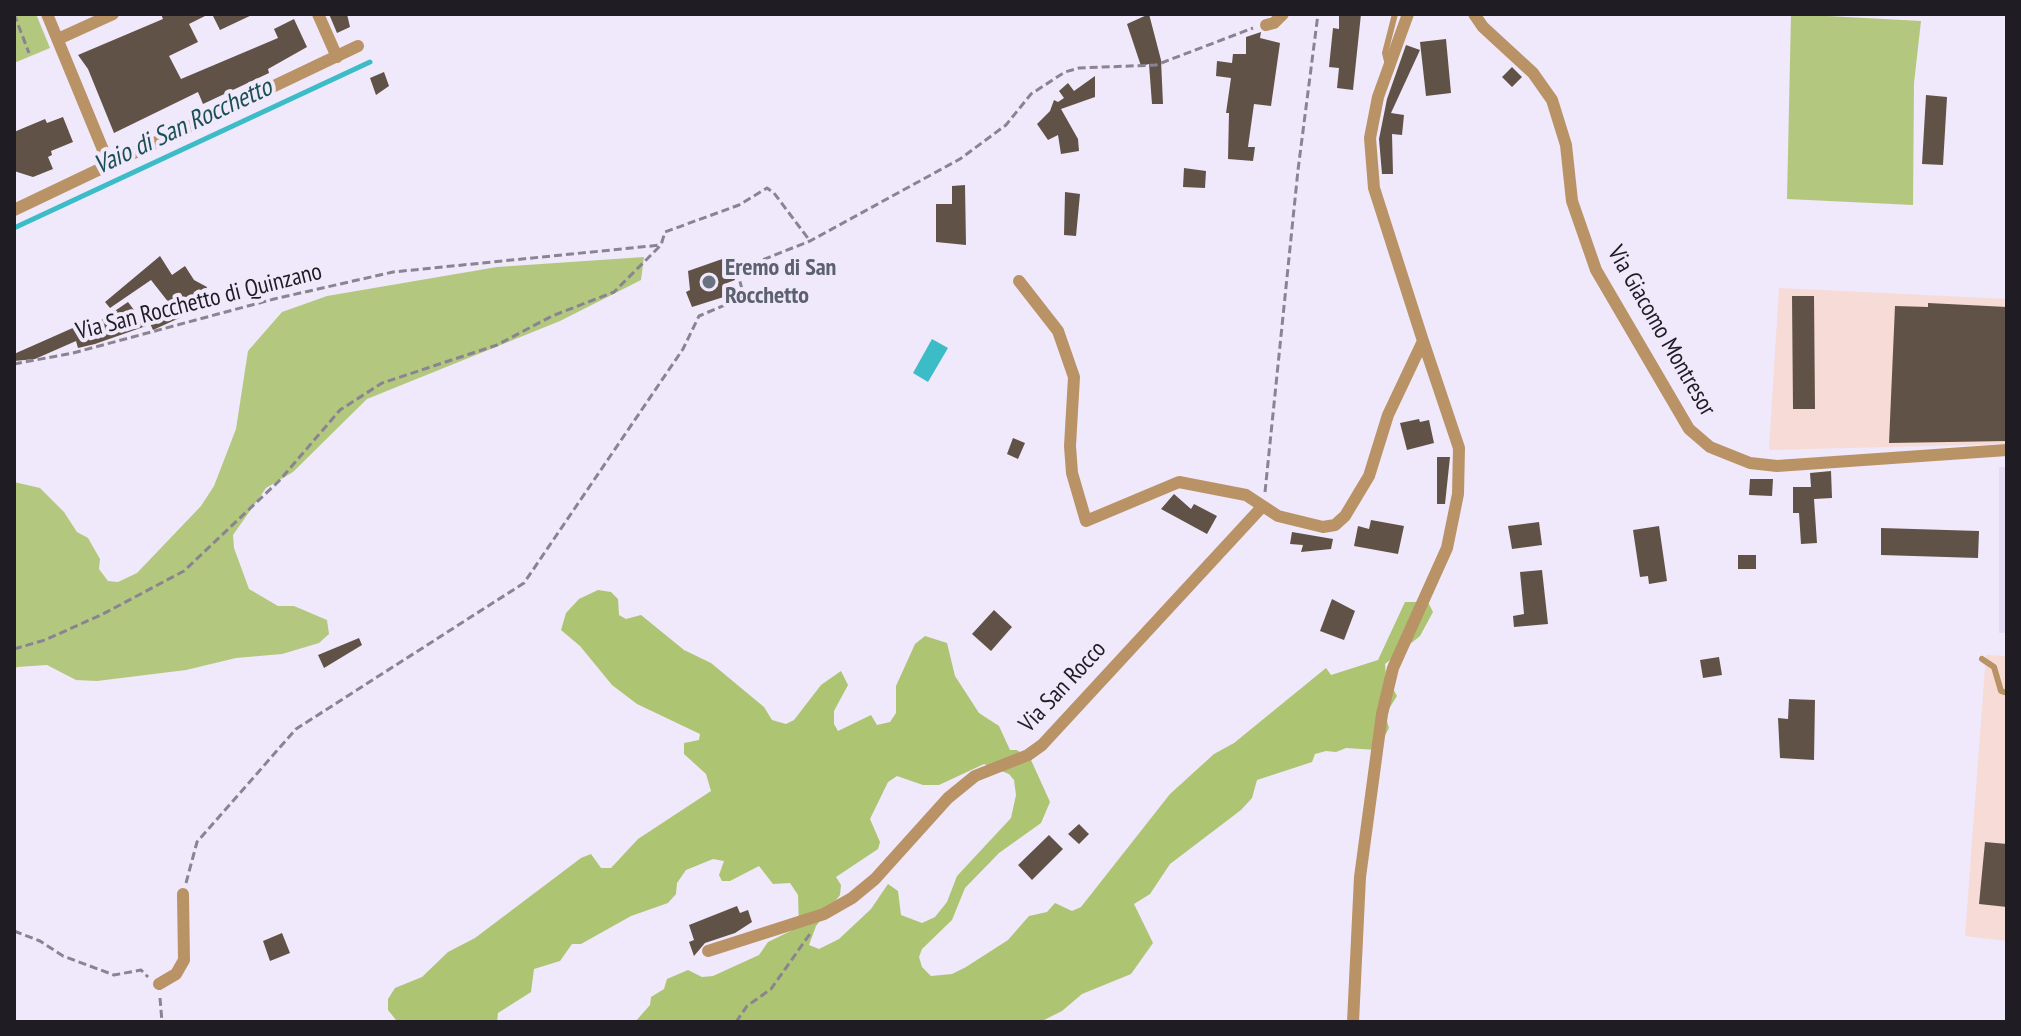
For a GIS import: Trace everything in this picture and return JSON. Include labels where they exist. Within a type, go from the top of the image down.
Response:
[{"type":"street","points":[[47,14],[108,162]]},
{"type":"street","points":[[58,39],[113,14]]},
{"type":"street","points":[[318,14],[337,57]]},
{"type":"street","points":[[1266,25],[1274,23],[1283,14]]},
{"type":"street","points":[[1353,1022],[1360,877],[1382,714],[1393,668],[1447,548],[1458,494],[1459,448],[1374,188],[1370,138],[1378,97],[1408,14]]},
{"type":"street","name":"Via Giacomo Montresor","points":[[1474,14],[1483,27],[1533,73],[1552,100],[1566,145],[1572,201],[1596,270],[1689,429],[1710,447],[1750,463],[1777,466],[2007,450]]},
{"type":"street","points":[[14,210],[108,162],[358,46]]},
{"type":"street","points":[[1019,281],[1058,331],[1074,377],[1070,446],[1072,473],[1086,521],[1179,482],[1246,495],[1261,508],[1278,516],[1323,527],[1335,525],[1345,516],[1369,476],[1388,415],[1423,341]]},
{"type":"street","name":"Via San Rocco","points":[[708,951],[824,914],[852,898],[875,879],[948,798],[975,776],[1028,755],[1042,745],[1261,508]]},
{"type":"street","points":[[159,984],[176,974],[184,960],[183,894]]},
{"type":"lane","points":[[1388,68],[1385,53],[1395,14]]},
{"type":"lane","points":[[1982,659],[1994,667],[2001,691],[2007,693]]},
{"type":"path","points":[[1261,508],[1268,479],[1298,170],[1318,14]]},
{"type":"path","points":[[15,16],[29,53]]},
{"type":"path","points":[[183,894],[197,842],[296,729],[524,583],[683,349],[699,316],[744,297],[737,270],[810,241],[960,159],[1006,125],[1031,94],[1065,72],[1087,67],[1156,65],[1222,37],[1266,25]]},
{"type":"path","points":[[14,649],[60,634],[184,571],[279,481],[340,410],[382,383],[497,345],[552,316],[614,292],[661,245],[665,232],[739,205],[767,188],[810,241]]},
{"type":"path","name":"Via San Rocchetto di Quinzano","points":[[14,364],[73,353],[259,303],[393,272],[661,245]]},
{"type":"path","points":[[736,1022],[747,1006],[771,989],[824,914]]},
{"type":"path","points":[[14,931],[40,941],[63,956],[114,975],[141,970],[154,984],[159,984],[162,1022]]},
{"type":"shaded area","points":[[1779,288],[2007,299],[2007,444],[1769,450]]},
{"type":"shaded area","points":[[1999,467],[2007,467],[2007,633],[1999,633]]},
{"type":"shaded area","points":[[1986,655],[2007,656],[2007,941],[1965,936]]},
{"type":"green space","points":[[14,14],[36,14],[50,48],[14,63]]},
{"type":"green space","points":[[1791,14],[1921,21],[1914,83],[1913,205],[1787,199]]},
{"type":"green space","points":[[644,257],[641,280],[560,321],[367,399],[293,472],[266,488],[233,535],[234,548],[249,589],[278,606],[294,606],[327,620],[329,634],[319,643],[282,654],[236,658],[186,670],[97,681],[76,680],[47,665],[17,667],[14,671],[14,482],[40,488],[64,512],[77,532],[88,538],[100,559],[99,569],[108,581],[118,582],[137,573],[201,506],[214,486],[236,429],[248,351],[282,312],[327,296],[497,267]]},
{"type":"green space","points":[[598,590],[611,592],[618,599],[619,615],[626,619],[641,615],[684,650],[711,663],[764,707],[772,720],[786,724],[794,720],[821,685],[841,671],[848,685],[834,711],[834,724],[838,731],[871,715],[877,725],[890,722],[896,713],[896,686],[915,644],[925,636],[947,643],[955,676],[979,713],[999,726],[1010,750],[1017,750],[1031,760],[1050,802],[1041,823],[999,853],[965,888],[952,920],[922,949],[919,957],[922,967],[931,976],[952,974],[966,967],[1008,940],[1029,916],[1047,912],[1055,903],[1072,911],[1081,907],[1170,794],[1214,754],[1234,743],[1326,668],[1331,675],[1378,660],[1405,602],[1428,602],[1433,612],[1420,636],[1385,664],[1386,676],[1397,696],[1385,715],[1389,728],[1377,750],[1346,748],[1336,752],[1326,751],[1315,754],[1312,762],[1257,780],[1252,798],[1241,810],[1170,864],[1150,894],[1134,904],[1153,943],[1131,974],[1082,994],[1062,1011],[1040,1022],[635,1022],[650,1005],[651,997],[664,989],[667,979],[688,970],[702,977],[713,976],[759,955],[768,942],[799,927],[798,895],[790,883],[773,884],[759,866],[730,881],[722,881],[719,875],[724,861],[713,859],[686,870],[677,883],[676,894],[668,903],[631,916],[581,944],[572,944],[560,961],[534,969],[531,992],[498,1013],[497,1022],[396,1020],[388,1010],[388,999],[395,988],[422,977],[448,952],[475,938],[581,858],[591,854],[601,868],[611,868],[638,839],[711,791],[706,774],[684,754],[684,743],[699,740],[700,734],[637,704],[612,685],[580,646],[561,630],[566,613],[579,599]],"holes":[[[984,764],[1009,774],[1014,780],[1016,795],[1011,818],[957,876],[947,902],[935,917],[922,923],[901,915],[898,891],[888,884],[871,909],[839,939],[819,949],[809,945],[816,926],[840,895],[841,885],[836,877],[878,849],[880,842],[870,819],[888,782],[897,776],[923,785],[939,785]]]},
{"type":"water","points":[[932,339],[948,348],[928,382],[913,373]]},
{"type":"building","points":[[161,14],[209,14],[189,24],[198,42],[169,56],[181,79],[278,38],[274,29],[294,19],[307,47],[268,69],[269,73],[203,104],[198,92],[114,133],[88,69],[78,55],[163,19]]},
{"type":"building","points":[[212,14],[254,14],[220,30]]},
{"type":"building","points":[[329,14],[347,14],[350,27],[337,33]]},
{"type":"building","points":[[1149,14],[1161,60],[1163,104],[1152,104],[1149,64],[1141,66],[1127,24]]},
{"type":"building","points":[[1339,14],[1361,14],[1353,90],[1337,88],[1339,68],[1329,67],[1333,28],[1339,29]]},
{"type":"building","points":[[1261,32],[1260,38],[1280,43],[1271,106],[1254,104],[1248,147],[1255,147],[1253,161],[1228,159],[1229,113],[1226,113],[1231,78],[1216,76],[1217,61],[1232,63],[1233,54],[1246,54],[1246,37]]},
{"type":"building","points":[[1446,39],[1451,93],[1426,96],[1420,42]]},
{"type":"building","points":[[1406,45],[1420,50],[1391,113],[1404,115],[1402,135],[1392,134],[1393,174],[1382,174],[1379,139],[1387,99]]},
{"type":"building","points":[[1512,67],[1522,77],[1512,87],[1502,77]]},
{"type":"building","points":[[384,72],[389,86],[376,95],[370,78]]},
{"type":"building","points":[[1095,76],[1095,97],[1061,109],[1078,139],[1079,151],[1061,154],[1058,135],[1048,140],[1037,124],[1050,111],[1054,100],[1058,102],[1064,98],[1059,91],[1068,83],[1074,91]]},
{"type":"building","points":[[1926,95],[1947,97],[1943,165],[1922,164]]},
{"type":"building","points":[[63,117],[73,142],[51,151],[52,155],[48,157],[53,169],[33,177],[14,171],[14,132],[45,119],[47,123]]},
{"type":"building","points":[[1184,168],[1206,171],[1205,188],[1183,187]]},
{"type":"building","points":[[965,185],[966,245],[936,242],[936,204],[952,204],[952,186]]},
{"type":"building","points":[[1065,192],[1080,194],[1076,236],[1064,235]]},
{"type":"building","points":[[160,256],[172,275],[185,266],[194,280],[207,287],[201,303],[186,315],[153,330],[148,319],[173,308],[151,280],[110,308],[105,302]]},
{"type":"building","name":"Eremo di San Rocchetto","points":[[728,257],[735,280],[727,283],[730,295],[692,307],[686,292],[690,290],[688,271]]},
{"type":"building","points":[[1792,296],[1814,296],[1815,409],[1793,409]]},
{"type":"building","points":[[128,302],[146,326],[95,344],[78,348],[76,341],[35,359],[14,361],[14,354],[84,323],[88,329]]},
{"type":"building","points":[[1928,303],[2007,307],[2007,441],[1889,443],[1895,306],[1928,307]]},
{"type":"building","points":[[1419,419],[1420,422],[1429,420],[1434,443],[1407,450],[1400,423]]},
{"type":"building","points":[[1013,438],[1025,443],[1018,459],[1007,454]]},
{"type":"building","points":[[1437,457],[1450,457],[1445,504],[1437,504]]},
{"type":"building","points":[[1831,471],[1832,498],[1814,499],[1817,543],[1801,544],[1799,513],[1793,513],[1793,487],[1811,487],[1810,473]]},
{"type":"building","points":[[1750,479],[1773,479],[1772,496],[1749,495]]},
{"type":"building","points":[[1174,494],[1191,509],[1194,504],[1217,516],[1207,534],[1161,509]]},
{"type":"building","points":[[1371,520],[1404,526],[1398,554],[1354,546],[1358,526],[1369,529]]},
{"type":"building","points":[[1539,522],[1542,545],[1512,549],[1508,526]]},
{"type":"building","points":[[1659,526],[1667,581],[1649,584],[1648,576],[1640,577],[1633,530]]},
{"type":"building","points":[[1881,528],[1979,531],[1978,558],[1881,555]]},
{"type":"building","points":[[1292,532],[1333,539],[1331,549],[1301,552],[1303,545],[1290,544]]},
{"type":"building","points":[[1738,555],[1756,555],[1756,569],[1738,569]]},
{"type":"building","points":[[1542,570],[1548,624],[1514,627],[1513,616],[1524,614],[1520,572]]},
{"type":"building","points":[[1332,599],[1355,611],[1344,640],[1320,631]]},
{"type":"building","points":[[994,610],[1012,627],[991,651],[972,634]]},
{"type":"building","points":[[359,638],[362,645],[324,668],[318,655]]},
{"type":"building","points":[[1719,657],[1722,675],[1703,678],[1700,660]]},
{"type":"building","points":[[1789,699],[1815,700],[1814,760],[1780,758],[1778,718],[1788,719]]},
{"type":"building","points":[[1079,824],[1089,834],[1079,844],[1068,834]]},
{"type":"building","points":[[1049,835],[1063,849],[1032,880],[1018,865]]},
{"type":"building","points":[[1985,842],[2007,844],[2007,907],[1979,904]]},
{"type":"building","points":[[737,906],[740,913],[748,910],[752,922],[735,933],[705,943],[694,956],[689,942],[694,940],[689,925]]},
{"type":"building","points":[[282,933],[290,953],[270,961],[263,941]]},
{"type":"waterway","name":"Vaio di San Rocchetto","points":[[14,228],[370,62]]},
{"type":"place","name":"Eremo di San Rocchetto","points":[[709,282]]}]
